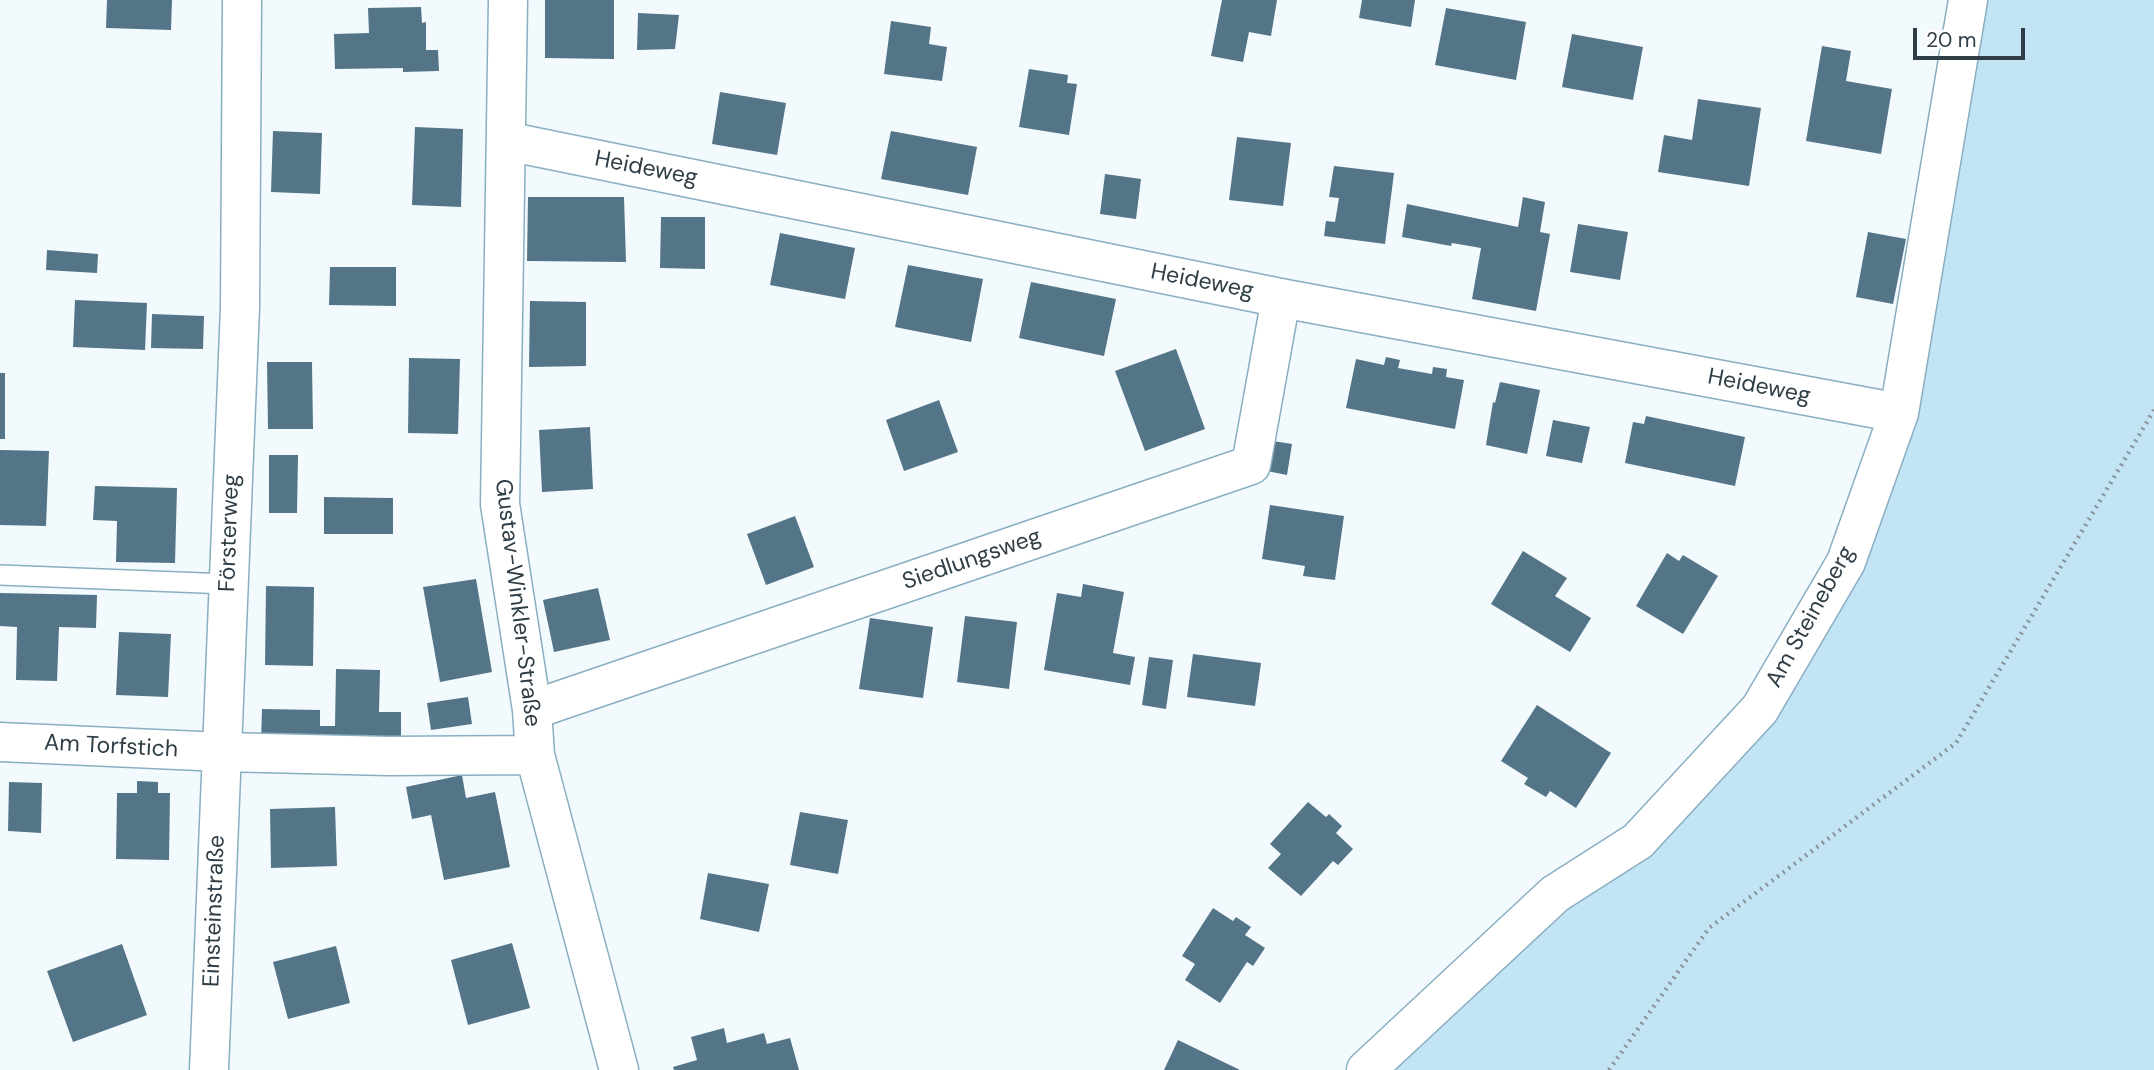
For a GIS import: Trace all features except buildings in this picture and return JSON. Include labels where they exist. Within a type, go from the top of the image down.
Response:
[{"type":"street","name":"Försterweg","points":[[222,752],[240,307],[242,0]]},
{"type":"street","name":"Gustav-Winkler-Straße","points":[[508,0],[500,504],[532,710],[535,755],[619,1070]]},
{"type":"street","name":"Am Steineberg","points":[[1366,1070],[1555,894],[1638,841],[1760,709],[1846,562],[1899,413],[1968,0]]},
{"type":"street","name":"Heideweg","points":[[506,141],[1282,298],[1899,413]]},
{"type":"street","name":"Siedlungsweg","points":[[532,710],[1251,465],[1282,298]]},
{"type":"street","name":"Am Torfstich","points":[[0,742],[222,752]]},
{"type":"street","points":[[222,752],[389,756],[535,755]]},
{"type":"street","name":"Einsteinstraße","points":[[209,1070],[222,752]]},
{"type":"lane","points":[[0,575],[228,584]]},
{"type":"path","points":[[1609,1070],[1709,928],[1956,743],[2154,410]]},
{"type":"shaded area","points":[[1968,0],[2154,0],[2154,1070],[1366,1070],[1760,709],[1899,413]]}]
